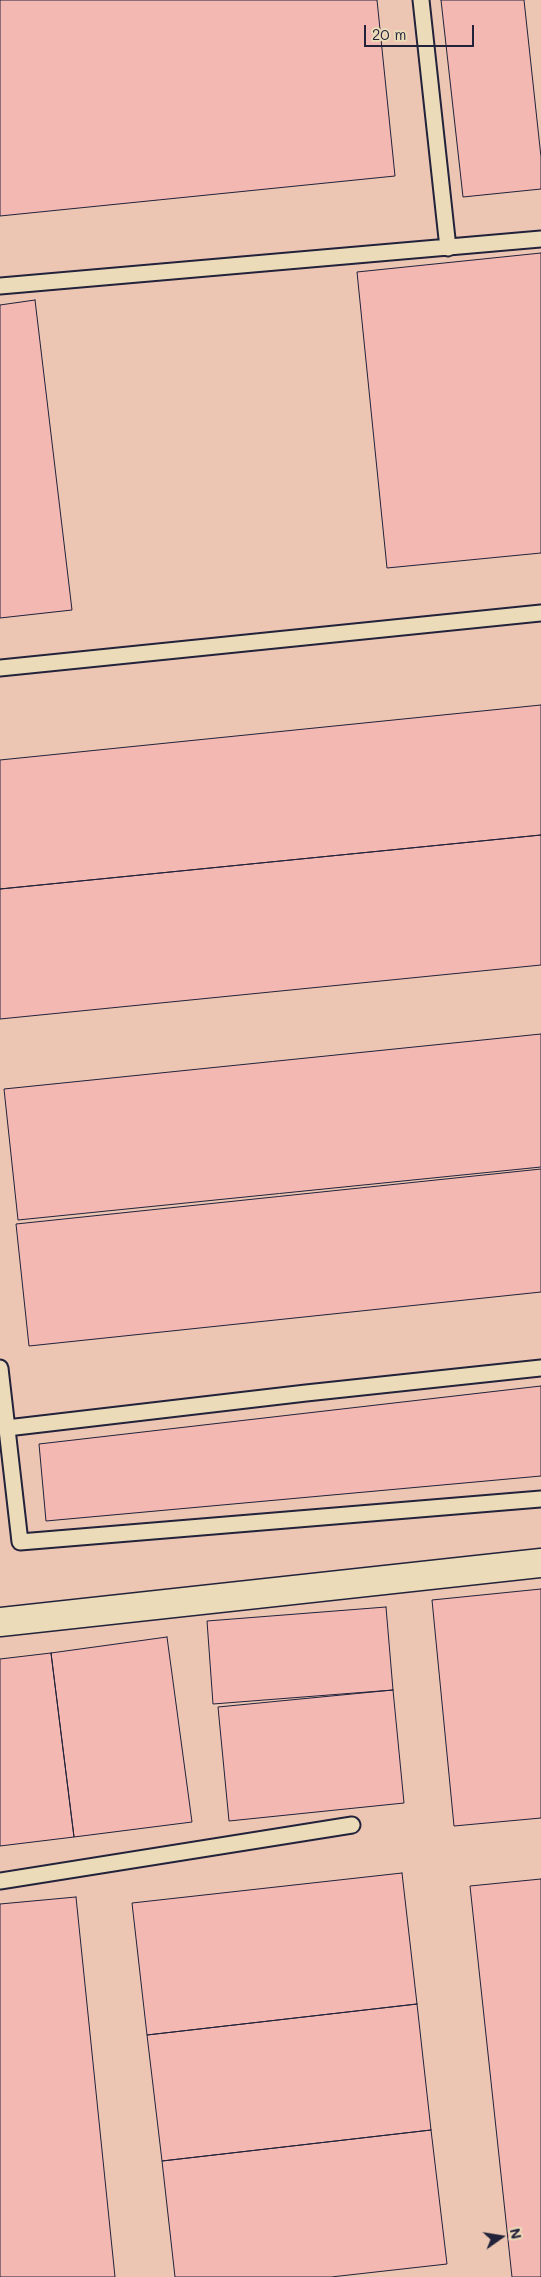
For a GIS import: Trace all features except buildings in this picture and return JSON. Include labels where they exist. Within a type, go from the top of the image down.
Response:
[{"type":"street","points":[[0,1622],[541,1563]]},
{"type":"lane","points":[[421,0],[448,248]]},
{"type":"lane","points":[[0,286],[541,239]]},
{"type":"lane","points":[[0,668],[541,613]]},
{"type":"lane","points":[[0,1368],[20,1542],[541,1498]]},
{"type":"lane","points":[[7,1428],[306,1392],[541,1368]]},
{"type":"lane","points":[[0,1881],[352,1824]]},
{"type":"shaded area","points":[[0,0],[541,0],[541,2277],[0,2277]]}]
